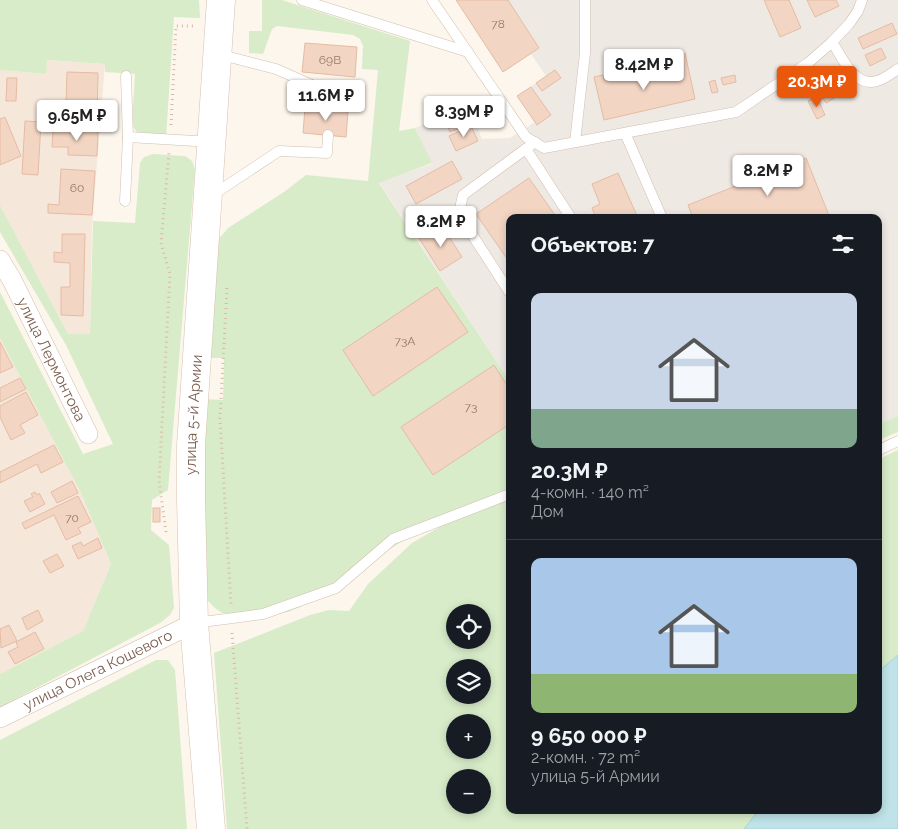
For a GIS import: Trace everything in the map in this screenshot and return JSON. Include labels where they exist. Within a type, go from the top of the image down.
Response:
[{"type":"street","name":"улица 5-й Армии","points":[[211,829],[194,623],[191,445],[220,13]]},
{"type":"street","name":"улица Лермонтова","points":[[0,260],[12,280],[88,434]]},
{"type":"street","name":"улица Олега Кошевого","points":[[0,718],[194,623]]},
{"type":"lane","points":[[302,0],[468,52]]},
{"type":"lane","points":[[432,0],[526,137],[544,148],[736,112],[808,64],[849,24],[858,11],[862,0]]},
{"type":"lane","points":[[575,142],[585,53],[585,0]]},
{"type":"lane","points":[[832,42],[852,73],[858,78],[878,81],[898,69]]},
{"type":"lane","points":[[218,54],[276,69],[330,93],[329,110]]},
{"type":"lane","points":[[125,201],[128,137],[126,76]]},
{"type":"lane","points":[[625,133],[660,214]]},
{"type":"lane","points":[[208,198],[279,151],[327,153],[328,135]]},
{"type":"lane","points":[[128,137],[212,142]]},
{"type":"lane","points":[[506,287],[462,219],[460,208],[463,196],[535,142]]},
{"type":"lane","points":[[526,149],[568,214]]},
{"type":"lane","points":[[882,449],[898,441]]},
{"type":"lane","points":[[194,623],[263,614],[336,588],[393,539],[506,496]]},
{"type":"path","points":[[166,532],[159,481],[170,274],[162,243],[176,26],[220,13]]},
{"type":"path","points":[[228,280],[220,418],[231,607]]},
{"type":"path","points":[[232,627],[247,829]]},
{"type":"shaded area","points":[[456,0],[898,0],[898,416],[882,423],[882,214],[506,214],[506,376],[379,182],[432,164],[415,128],[468,105],[482,139],[510,138],[535,122],[517,96],[546,76],[531,54],[503,72]]},
{"type":"shaded area","points":[[46,60],[105,64],[92,226],[90,334],[68,334],[0,205],[0,70],[45,74]]},
{"type":"shaded area","points":[[0,338],[81,493],[111,564],[83,631],[0,674]]},
{"type":"green space","points":[[0,0],[199,0],[200,18],[174,17],[166,137],[138,135],[132,124],[135,74],[105,72],[105,64],[47,60],[46,74],[0,70]]},
{"type":"green space","points":[[262,0],[282,0],[410,41],[399,131],[415,128],[432,163],[379,183],[506,376],[506,490],[432,523],[300,607],[288,612],[275,614],[232,614],[222,613],[215,608],[208,601],[205,593],[203,399],[223,400],[224,358],[209,358],[218,240],[228,228],[284,192],[306,175],[368,181],[378,70],[362,69],[363,46],[360,39],[353,35],[277,26],[272,29],[263,54],[249,53],[249,31],[262,31]]},
{"type":"green space","points":[[153,154],[185,156],[192,161],[195,169],[168,490],[152,500],[151,530],[169,545],[174,608],[170,615],[160,623],[0,707],[0,674],[83,631],[111,564],[81,493],[0,338],[0,292],[83,454],[113,444],[66,345],[0,232],[0,205],[68,334],[90,334],[93,221],[135,223],[140,163],[144,157]]},
{"type":"green space","points":[[898,416],[898,432],[882,439],[882,423]]},
{"type":"green space","points":[[898,450],[898,655],[882,668],[882,458]]},
{"type":"green space","points":[[506,500],[506,814],[756,814],[744,829],[227,829],[214,653],[310,615],[329,610],[349,611],[368,584],[412,543],[457,517]]},
{"type":"green space","points":[[156,660],[168,660],[175,670],[187,829],[0,829],[0,740]]},
{"type":"water","points":[[898,655],[898,829],[744,829],[756,814],[882,814],[882,668]]},
{"type":"building","points":[[456,0],[508,0],[539,48],[503,72]]},
{"type":"building","points":[[764,0],[789,0],[801,28],[780,37]]},
{"type":"building","points":[[807,0],[836,0],[839,6],[815,17]]},
{"type":"building","points":[[892,23],[897,34],[863,49],[858,38]]},
{"type":"building","points":[[305,43],[357,47],[355,77],[302,72]]},
{"type":"building","points":[[881,48],[886,58],[870,66],[865,55]]},
{"type":"building","points":[[685,53],[695,99],[604,120],[594,77],[603,75],[604,80],[660,67],[662,76],[680,72],[676,55]]},
{"type":"building","points":[[555,70],[561,78],[542,91],[536,83]]},
{"type":"building","points":[[67,72],[98,73],[97,120],[66,119],[66,115],[58,115],[58,104],[66,104]]},
{"type":"building","points":[[735,75],[736,82],[723,85],[721,78]]},
{"type":"building","points":[[7,78],[17,78],[16,101],[6,101]]},
{"type":"building","points":[[835,78],[844,92],[826,103],[817,88]]},
{"type":"building","points":[[715,80],[718,92],[712,93],[709,82]]},
{"type":"building","points":[[531,87],[551,115],[537,125],[517,96]]},
{"type":"building","points":[[817,97],[825,115],[817,119],[808,101]]},
{"type":"building","points":[[305,108],[348,112],[346,137],[303,133]]},
{"type":"building","points":[[5,117],[21,156],[0,165],[0,119]]},
{"type":"building","points":[[462,118],[466,126],[450,132],[447,125]]},
{"type":"building","points":[[25,121],[41,122],[38,175],[22,174]]},
{"type":"building","points":[[471,126],[478,141],[456,151],[449,136]]},
{"type":"building","points":[[53,129],[98,131],[97,156],[68,155],[68,147],[52,147]]},
{"type":"building","points":[[806,158],[828,214],[691,214],[688,205]]},
{"type":"building","points":[[452,161],[462,179],[416,204],[406,186]]},
{"type":"building","points":[[61,169],[95,171],[92,215],[48,213],[48,204],[59,205]]},
{"type":"building","points":[[618,173],[636,214],[594,214],[592,208],[600,204],[592,184]]},
{"type":"building","points":[[529,178],[554,214],[506,214],[506,257],[476,214]]},
{"type":"building","points":[[441,224],[462,257],[440,271],[419,238]]},
{"type":"building","points":[[62,234],[85,234],[83,316],[61,315],[61,287],[70,287],[70,263],[54,262],[54,252],[62,253]]},
{"type":"building","points":[[437,287],[468,332],[373,396],[343,350]]},
{"type":"building","points":[[0,342],[13,367],[0,373]]},
{"type":"building","points":[[494,365],[506,384],[506,427],[433,475],[401,427]]},
{"type":"building","points":[[20,378],[26,389],[0,402],[0,388]]},
{"type":"building","points":[[26,392],[38,415],[20,425],[25,433],[11,440],[0,417],[0,406]]},
{"type":"building","points":[[54,445],[63,462],[41,473],[37,464],[0,483],[0,472]]},
{"type":"building","points":[[72,481],[78,493],[57,503],[51,492]]},
{"type":"building","points":[[35,492],[37,495],[39,493],[45,504],[30,512],[24,501],[33,497],[31,494]]},
{"type":"building","points":[[78,496],[91,522],[78,528],[81,533],[66,540],[54,515],[25,529],[22,523]]},
{"type":"building","points":[[153,508],[160,508],[160,522],[153,522]]},
{"type":"building","points":[[98,538],[102,548],[78,559],[72,546],[81,542],[83,546]]},
{"type":"building","points":[[57,554],[64,566],[50,573],[43,561]]},
{"type":"building","points":[[38,610],[43,621],[27,630],[22,618]]},
{"type":"building","points":[[9,625],[17,641],[1,648],[0,629]]},
{"type":"building","points":[[35,632],[44,649],[15,664],[8,652],[18,647],[16,642]]}]
